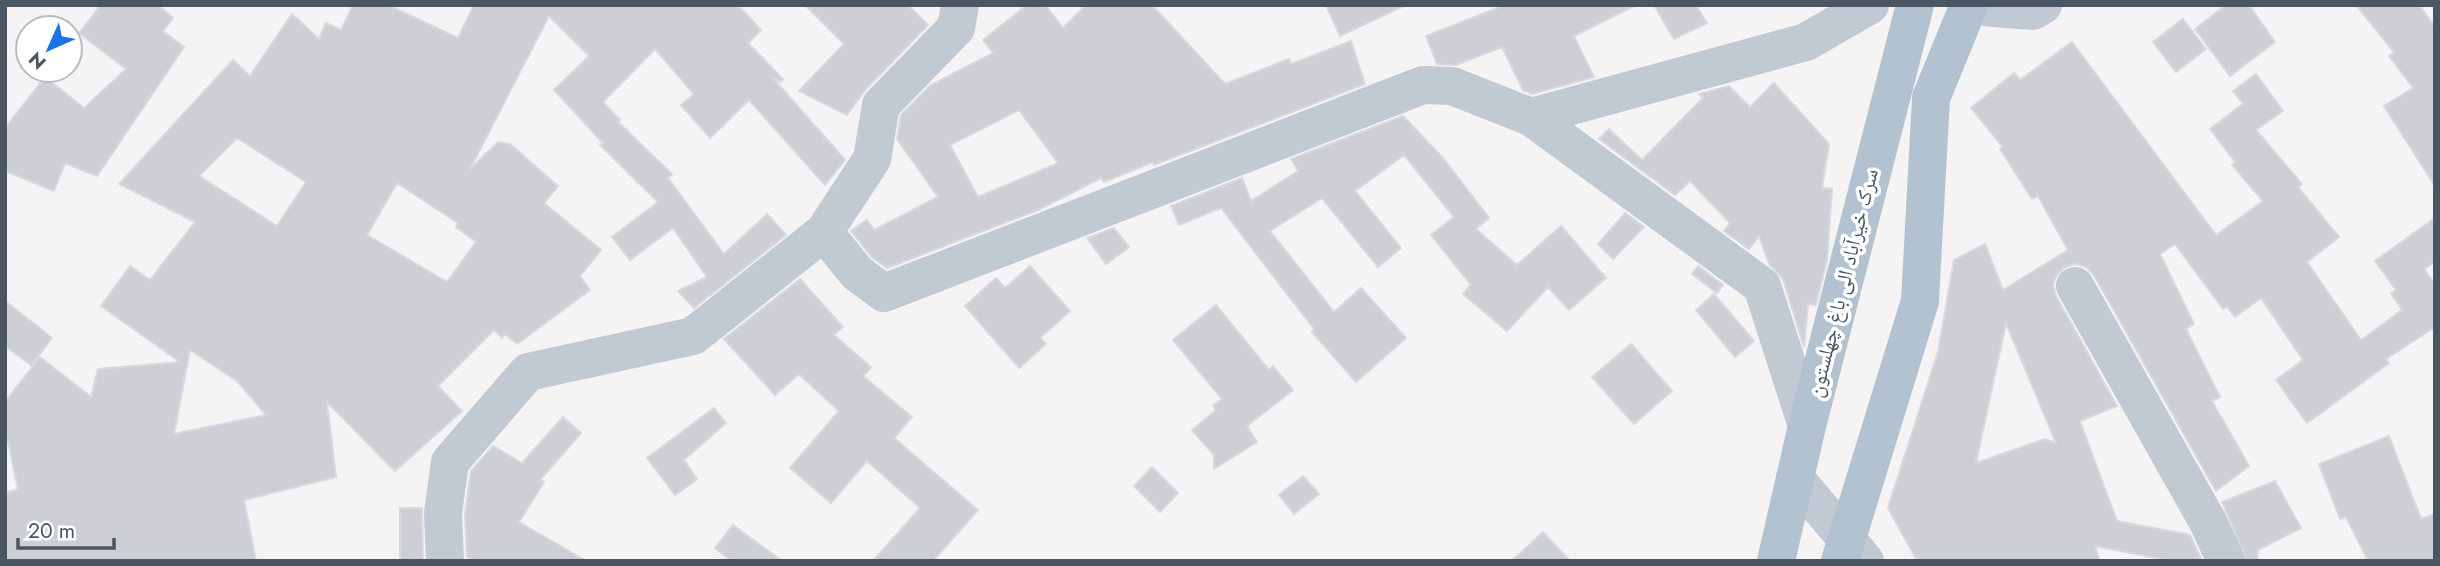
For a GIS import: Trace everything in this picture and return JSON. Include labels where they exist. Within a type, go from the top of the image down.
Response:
[{"type":"main road","name":"سرک خیرآباد الی باغ چهلستون","points":[[1776,561],[1807,426],[1915,5]]},
{"type":"main road","points":[[1851,554],[1920,301],[1931,98],[1969,6]]},
{"type":"street","points":[[445,561],[443,513],[450,463],[528,372],[692,336],[824,232],[872,159],[881,105],[956,28],[960,5]]},
{"type":"street","points":[[1531,117],[1806,42],[1870,5]]},
{"type":"street","points":[[1969,6],[2033,11],[2043,5]]},
{"type":"street","points":[[824,232],[856,273],[884,293],[1423,85],[1452,86],[1531,117],[1762,286],[1807,426]]},
{"type":"street","points":[[2075,286],[2208,523],[2226,561]]},
{"type":"street","points":[[1795,478],[1851,554]]},
{"type":"building","points":[[101,5],[158,5],[173,18],[163,31],[184,47],[97,176],[65,163],[54,191],[5,171],[5,128],[40,84],[54,84],[84,108],[126,69],[84,37],[84,27]]},
{"type":"building","points":[[353,5],[388,5],[458,38],[474,5],[738,5],[761,30],[748,43],[783,79],[781,82],[772,77],[825,137],[823,140],[826,138],[845,160],[825,185],[749,100],[710,138],[681,105],[694,94],[655,49],[603,102],[620,120],[618,122],[672,174],[668,178],[724,254],[767,214],[786,235],[694,308],[678,291],[707,277],[673,228],[630,260],[612,237],[658,202],[600,145],[603,143],[554,90],[589,56],[549,16],[470,169],[498,142],[510,144],[558,186],[544,203],[601,250],[580,276],[590,290],[517,344],[505,334],[502,338],[494,330],[438,386],[462,411],[395,471],[327,402],[336,477],[244,500],[256,561],[5,561],[5,493],[18,489],[5,427],[5,402],[40,357],[91,397],[98,369],[180,362],[101,306],[130,266],[150,280],[195,222],[119,184],[233,60],[250,76],[292,14],[319,39],[326,23],[341,30]],"holes":[[[237,138],[306,182],[277,226],[199,176]],[[397,183],[458,223],[456,227],[476,242],[447,282],[367,235]],[[190,350],[237,381],[266,415],[174,434]]]},
{"type":"building","points":[[805,5],[908,5],[928,25],[865,90],[847,115],[799,91],[844,44]]},
{"type":"building","points":[[1027,5],[1045,5],[1063,28],[1086,5],[1152,5],[1225,84],[1289,59],[1291,64],[1351,41],[1365,84],[1154,165],[1153,162],[1104,182],[1101,178],[1038,210],[887,268],[872,257],[851,231],[867,220],[874,230],[938,197],[897,139],[901,115],[931,85],[993,53],[983,40]],"holes":[[[1019,110],[1058,163],[978,197],[950,145]]]},
{"type":"building","points":[[1326,5],[1406,5],[1340,36]]},
{"type":"building","points":[[1505,5],[1636,5],[1574,36],[1594,77],[1532,94],[1523,90],[1502,47],[1456,65],[1437,64],[1426,36]]},
{"type":"building","points":[[1654,5],[1696,5],[1707,23],[1674,39]]},
{"type":"building","points":[[2226,5],[2249,5],[2275,42],[2230,76],[2195,29]]},
{"type":"building","points":[[2356,5],[2419,5],[2435,27],[2435,186],[2384,106],[2413,88],[2389,56],[2394,52]]},
{"type":"building","points":[[2183,19],[2206,49],[2176,72],[2153,42]]},
{"type":"building","points":[[2072,42],[2216,235],[2263,201],[2232,165],[2235,162],[2210,129],[2243,104],[2233,91],[2256,74],[2283,111],[2256,130],[2302,184],[2298,187],[2339,237],[2307,262],[2361,340],[2402,310],[2391,293],[2396,290],[2375,261],[2435,218],[2435,262],[2424,269],[2435,284],[2435,327],[2386,359],[2389,363],[2307,423],[2276,380],[2303,360],[2261,298],[2235,317],[2227,307],[2223,309],[2175,244],[2160,254],[2194,324],[2186,329],[2220,397],[2212,401],[2249,466],[2216,491],[2094,275],[2086,267],[2076,264],[2065,267],[2056,276],[2053,286],[2056,296],[2117,406],[2080,421],[2117,521],[2190,535],[2202,561],[2172,561],[2095,546],[2100,561],[1917,561],[1888,508],[1938,352],[1954,260],[1985,244],[2003,290],[2068,250],[2038,196],[2032,199],[2000,149],[2003,147],[1971,108],[2014,73],[2020,80]],"holes":[[[2006,323],[2056,443],[2045,439],[1976,463]]]},
{"type":"building","points":[[1774,83],[1829,144],[1822,188],[1832,189],[1827,260],[1816,305],[1808,304],[1804,347],[1783,279],[1769,264],[1759,236],[1749,249],[1724,231],[1730,223],[1690,181],[1675,195],[1599,139],[1609,129],[1642,160],[1703,98],[1699,94],[1729,86],[1750,107]]},
{"type":"building","points":[[1403,116],[1443,158],[1489,218],[1476,229],[1517,265],[1561,226],[1606,278],[1569,310],[1548,287],[1507,331],[1463,294],[1471,285],[1431,235],[1454,217],[1404,155],[1355,191],[1401,248],[1378,267],[1322,198],[1270,231],[1334,312],[1361,288],[1406,338],[1356,382],[1312,332],[1314,329],[1221,208],[1179,225],[1171,206],[1242,178],[1251,201],[1298,171],[1291,159]]},
{"type":"building","points":[[1625,213],[1644,227],[1613,259],[1598,244]]},
{"type":"building","points":[[1114,228],[1129,247],[1106,264],[1087,238]]},
{"type":"building","points":[[1030,266],[1070,311],[1040,338],[1046,344],[1019,368],[965,306],[996,278],[1005,288]]},
{"type":"building","points":[[1698,266],[1723,285],[1717,293],[1692,274]]},
{"type":"building","points":[[800,279],[843,327],[834,335],[871,367],[863,376],[912,417],[894,438],[978,510],[933,561],[873,561],[920,508],[867,461],[831,503],[790,468],[839,411],[799,374],[775,395],[724,339]]},
{"type":"building","points":[[1714,294],[1754,341],[1735,357],[1696,310]]},
{"type":"building","points":[[5,301],[52,338],[31,365],[5,346]]},
{"type":"building","points":[[1216,305],[1269,370],[1273,366],[1293,390],[1247,426],[1257,442],[1214,469],[1214,455],[1192,430],[1216,410],[1213,405],[1222,399],[1173,340]]},
{"type":"building","points":[[1631,344],[1672,391],[1634,424],[1592,377]]},
{"type":"building","points":[[714,408],[726,423],[684,460],[697,479],[675,495],[647,458]]},
{"type":"building","points":[[563,417],[581,433],[540,480],[544,482],[519,522],[586,561],[477,561],[467,557],[465,514],[471,471],[493,446],[522,463]]},
{"type":"building","points":[[2389,436],[2421,519],[2435,514],[2435,561],[2368,561],[2346,517],[2340,519],[2319,464]]},
{"type":"building","points":[[1152,467],[1178,493],[1160,512],[1134,486]]},
{"type":"building","points":[[1303,476],[1319,494],[1294,514],[1279,495]]},
{"type":"building","points":[[2275,481],[2301,528],[2258,550],[2257,561],[2247,561],[2222,502]]},
{"type":"building","points":[[400,508],[422,508],[423,561],[400,561]]},
{"type":"building","points":[[733,525],[782,561],[732,561],[715,548]]},
{"type":"building","points":[[1543,532],[1570,561],[1512,561]]}]
